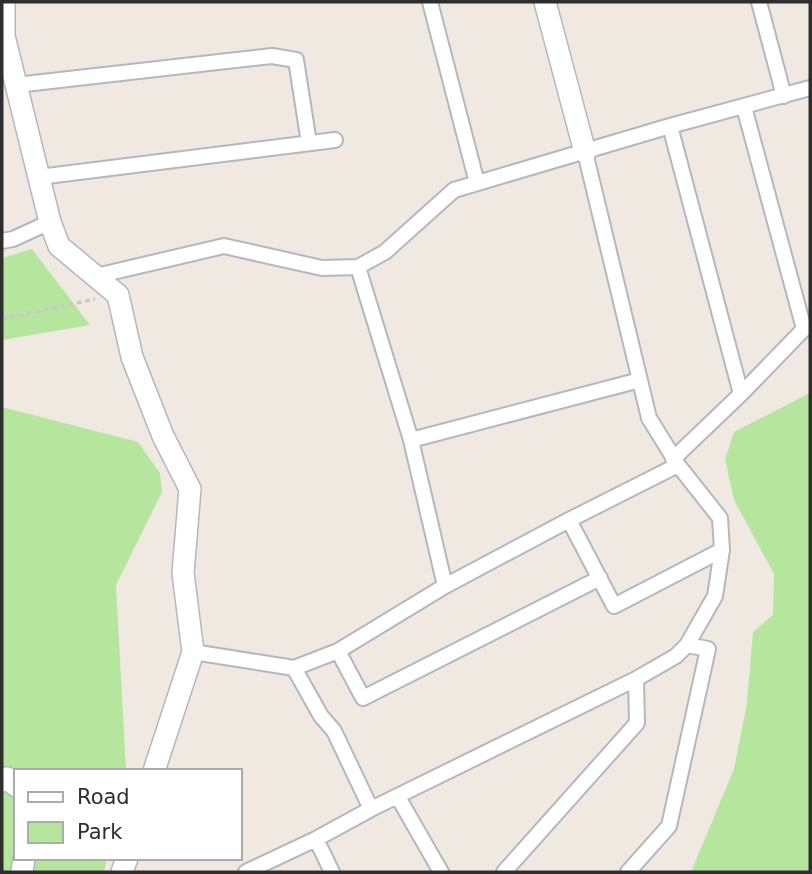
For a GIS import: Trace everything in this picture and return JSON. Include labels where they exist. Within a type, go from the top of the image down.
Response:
[{"type":"street","points":[[4,2],[4,36],[50,222],[59,246],[118,295],[132,357],[163,436],[190,489],[183,573],[193,652],[155,769]]},
{"type":"street","points":[[430,2],[477,183]]},
{"type":"street","points":[[246,872],[636,679],[676,656],[687,645],[715,596],[722,550],[720,519],[676,462],[649,418],[585,152],[545,2]]},
{"type":"street","points":[[759,2],[784,96]]},
{"type":"street","points":[[16,85],[272,56],[296,60],[309,144]]},
{"type":"street","points":[[96,276],[224,246],[322,268],[358,267],[385,253],[454,190],[670,125],[810,88]]},
{"type":"street","points":[[193,652],[294,668],[338,651],[445,586],[676,462],[804,328],[744,107]]},
{"type":"street","points":[[670,125],[741,394]]},
{"type":"street","points":[[39,177],[335,141]]},
{"type":"street","points":[[2,241],[13,239],[50,222]]},
{"type":"street","points":[[358,267],[411,440],[445,586]]},
{"type":"street","points":[[411,440],[640,380]]},
{"type":"street","points":[[569,520],[614,606],[722,550]]},
{"type":"street","points":[[338,651],[363,698],[600,578]]},
{"type":"street","points":[[628,872],[669,826],[708,649],[687,645]]},
{"type":"street","points":[[294,668],[321,716],[334,731],[371,809]]},
{"type":"street","points":[[504,872],[636,723],[636,679]]},
{"type":"street","points":[[398,797],[441,872]]},
{"type":"street","points":[[316,839],[332,872]]},
{"type":"path","points":[[2,319],[118,295]]},
{"type":"green space","points":[[32,249],[90,325],[2,340],[2,258]]},
{"type":"green space","points":[[810,393],[810,872],[691,872],[734,769],[747,703],[753,632],[773,615],[774,574],[734,500],[725,459],[734,432]]},
{"type":"green space","points":[[2,407],[138,442],[160,473],[162,492],[116,585],[126,769],[14,769],[14,860],[107,860],[104,872],[2,872]]}]
